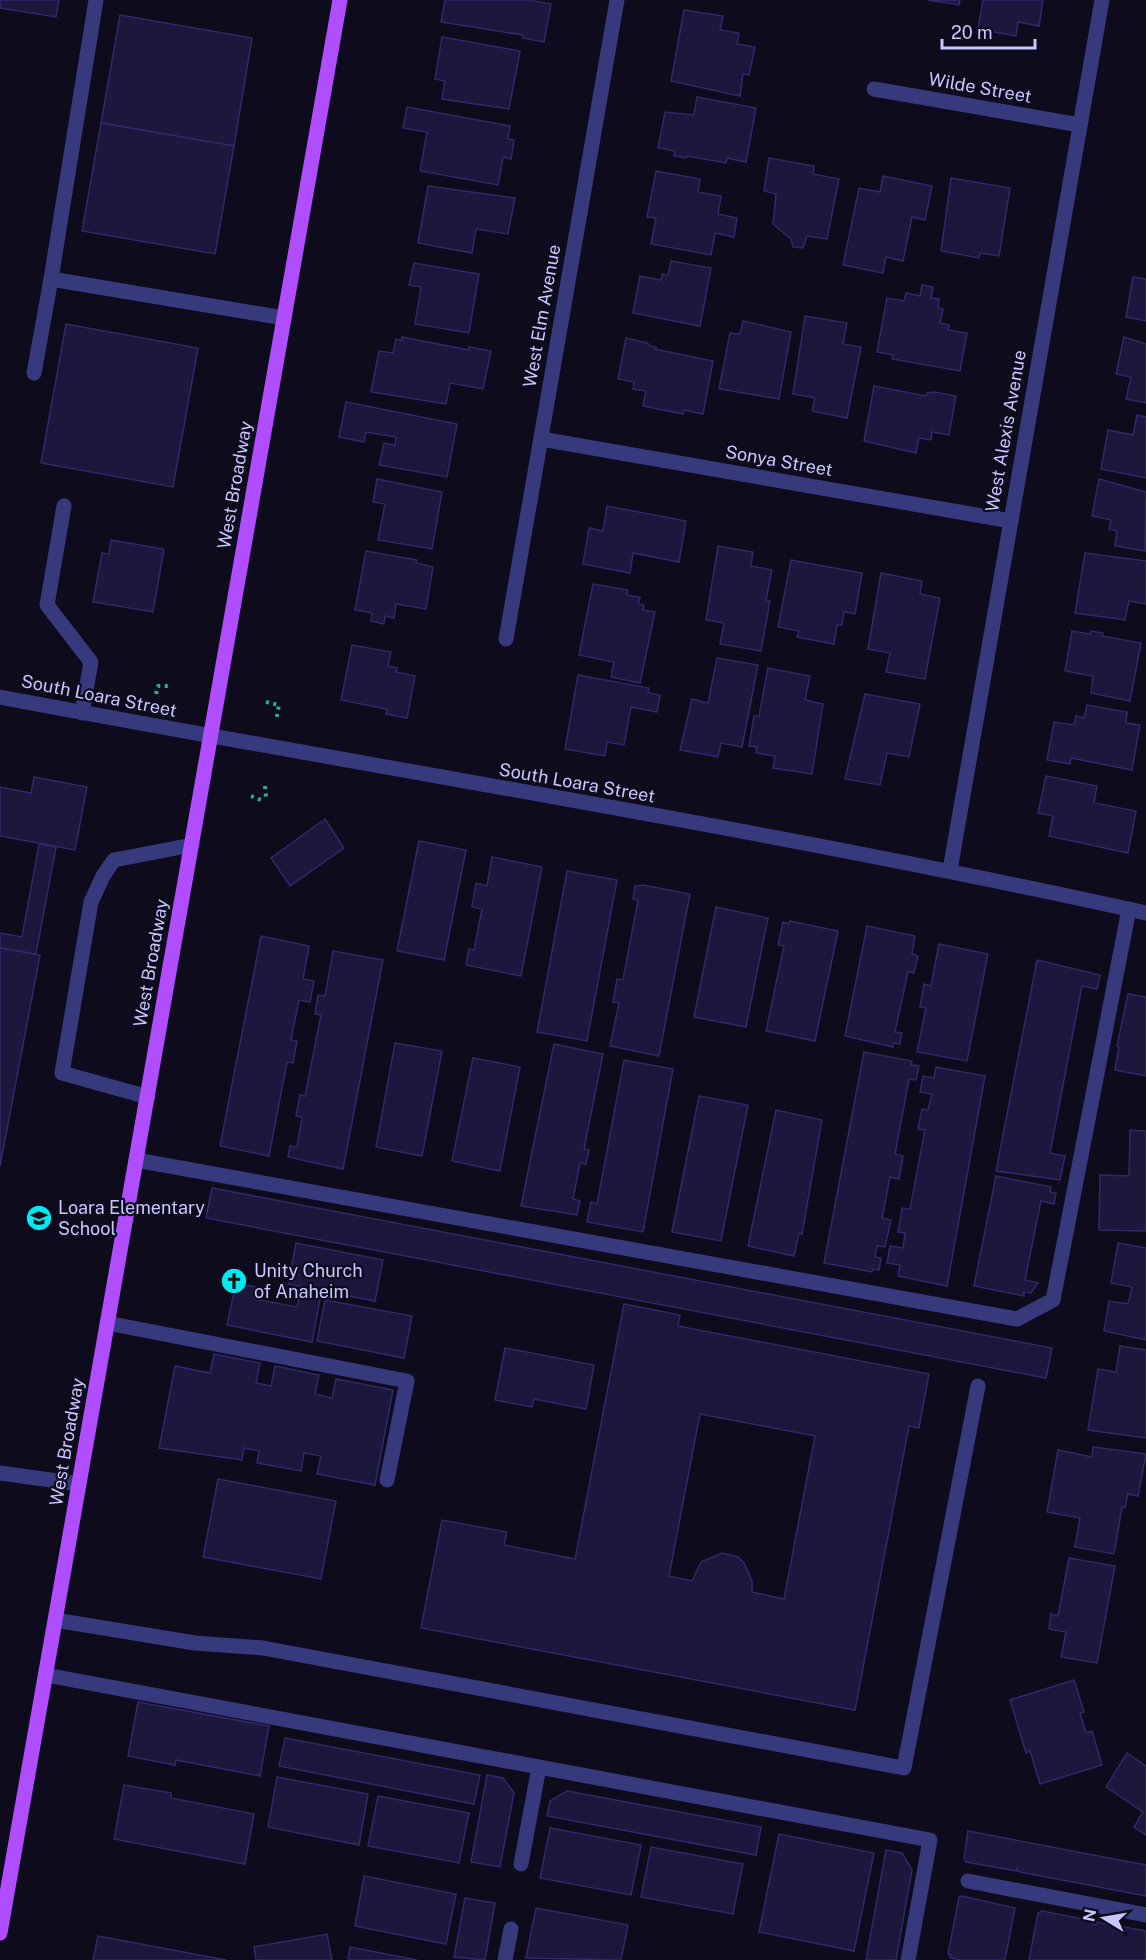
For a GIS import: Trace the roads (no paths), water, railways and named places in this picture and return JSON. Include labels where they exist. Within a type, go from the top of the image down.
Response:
[{"type":"main road","name":"West Broadway","points":[[0,1933],[340,0]]},
{"type":"street","points":[[34,373],[96,0]]},
{"type":"street","name":"West Elm Avenue","points":[[506,639],[617,0]]},
{"type":"street","name":"West Alexis Avenue","points":[[950,870],[1101,0]]},
{"type":"street","name":"Wilde Street","points":[[874,89],[1080,125]]},
{"type":"street","points":[[51,279],[284,318]]},
{"type":"street","name":"Sonya Street","points":[[540,439],[1011,521]]},
{"type":"street","points":[[64,506],[46,605],[91,662],[82,713]]},
{"type":"street","name":"South Loara Street","points":[[0,697],[950,870],[1146,913]]},
{"type":"street","points":[[148,1097],[62,1073],[91,902],[103,876],[114,860],[192,845]]},
{"type":"street","points":[[136,1160],[1017,1319],[1053,1300],[1129,909]]},
{"type":"street","points":[[108,1323],[407,1381],[387,1480]]},
{"type":"street","points":[[55,1620],[195,1643],[263,1648],[904,1768],[978,1386]]},
{"type":"street","points":[[0,1473],[79,1484]]},
{"type":"street","points":[[46,1675],[930,1840],[908,1960]]},
{"type":"street","points":[[521,1864],[539,1767]]},
{"type":"street","points":[[968,1881],[1146,1915]]},
{"type":"street","points":[[505,1960],[511,1929]]},
{"type":"place","name":"Loara Elementary School","points":[[39,1218]]},
{"type":"place","name":"Unity Church of Anaheim","points":[[234,1281]]}]
